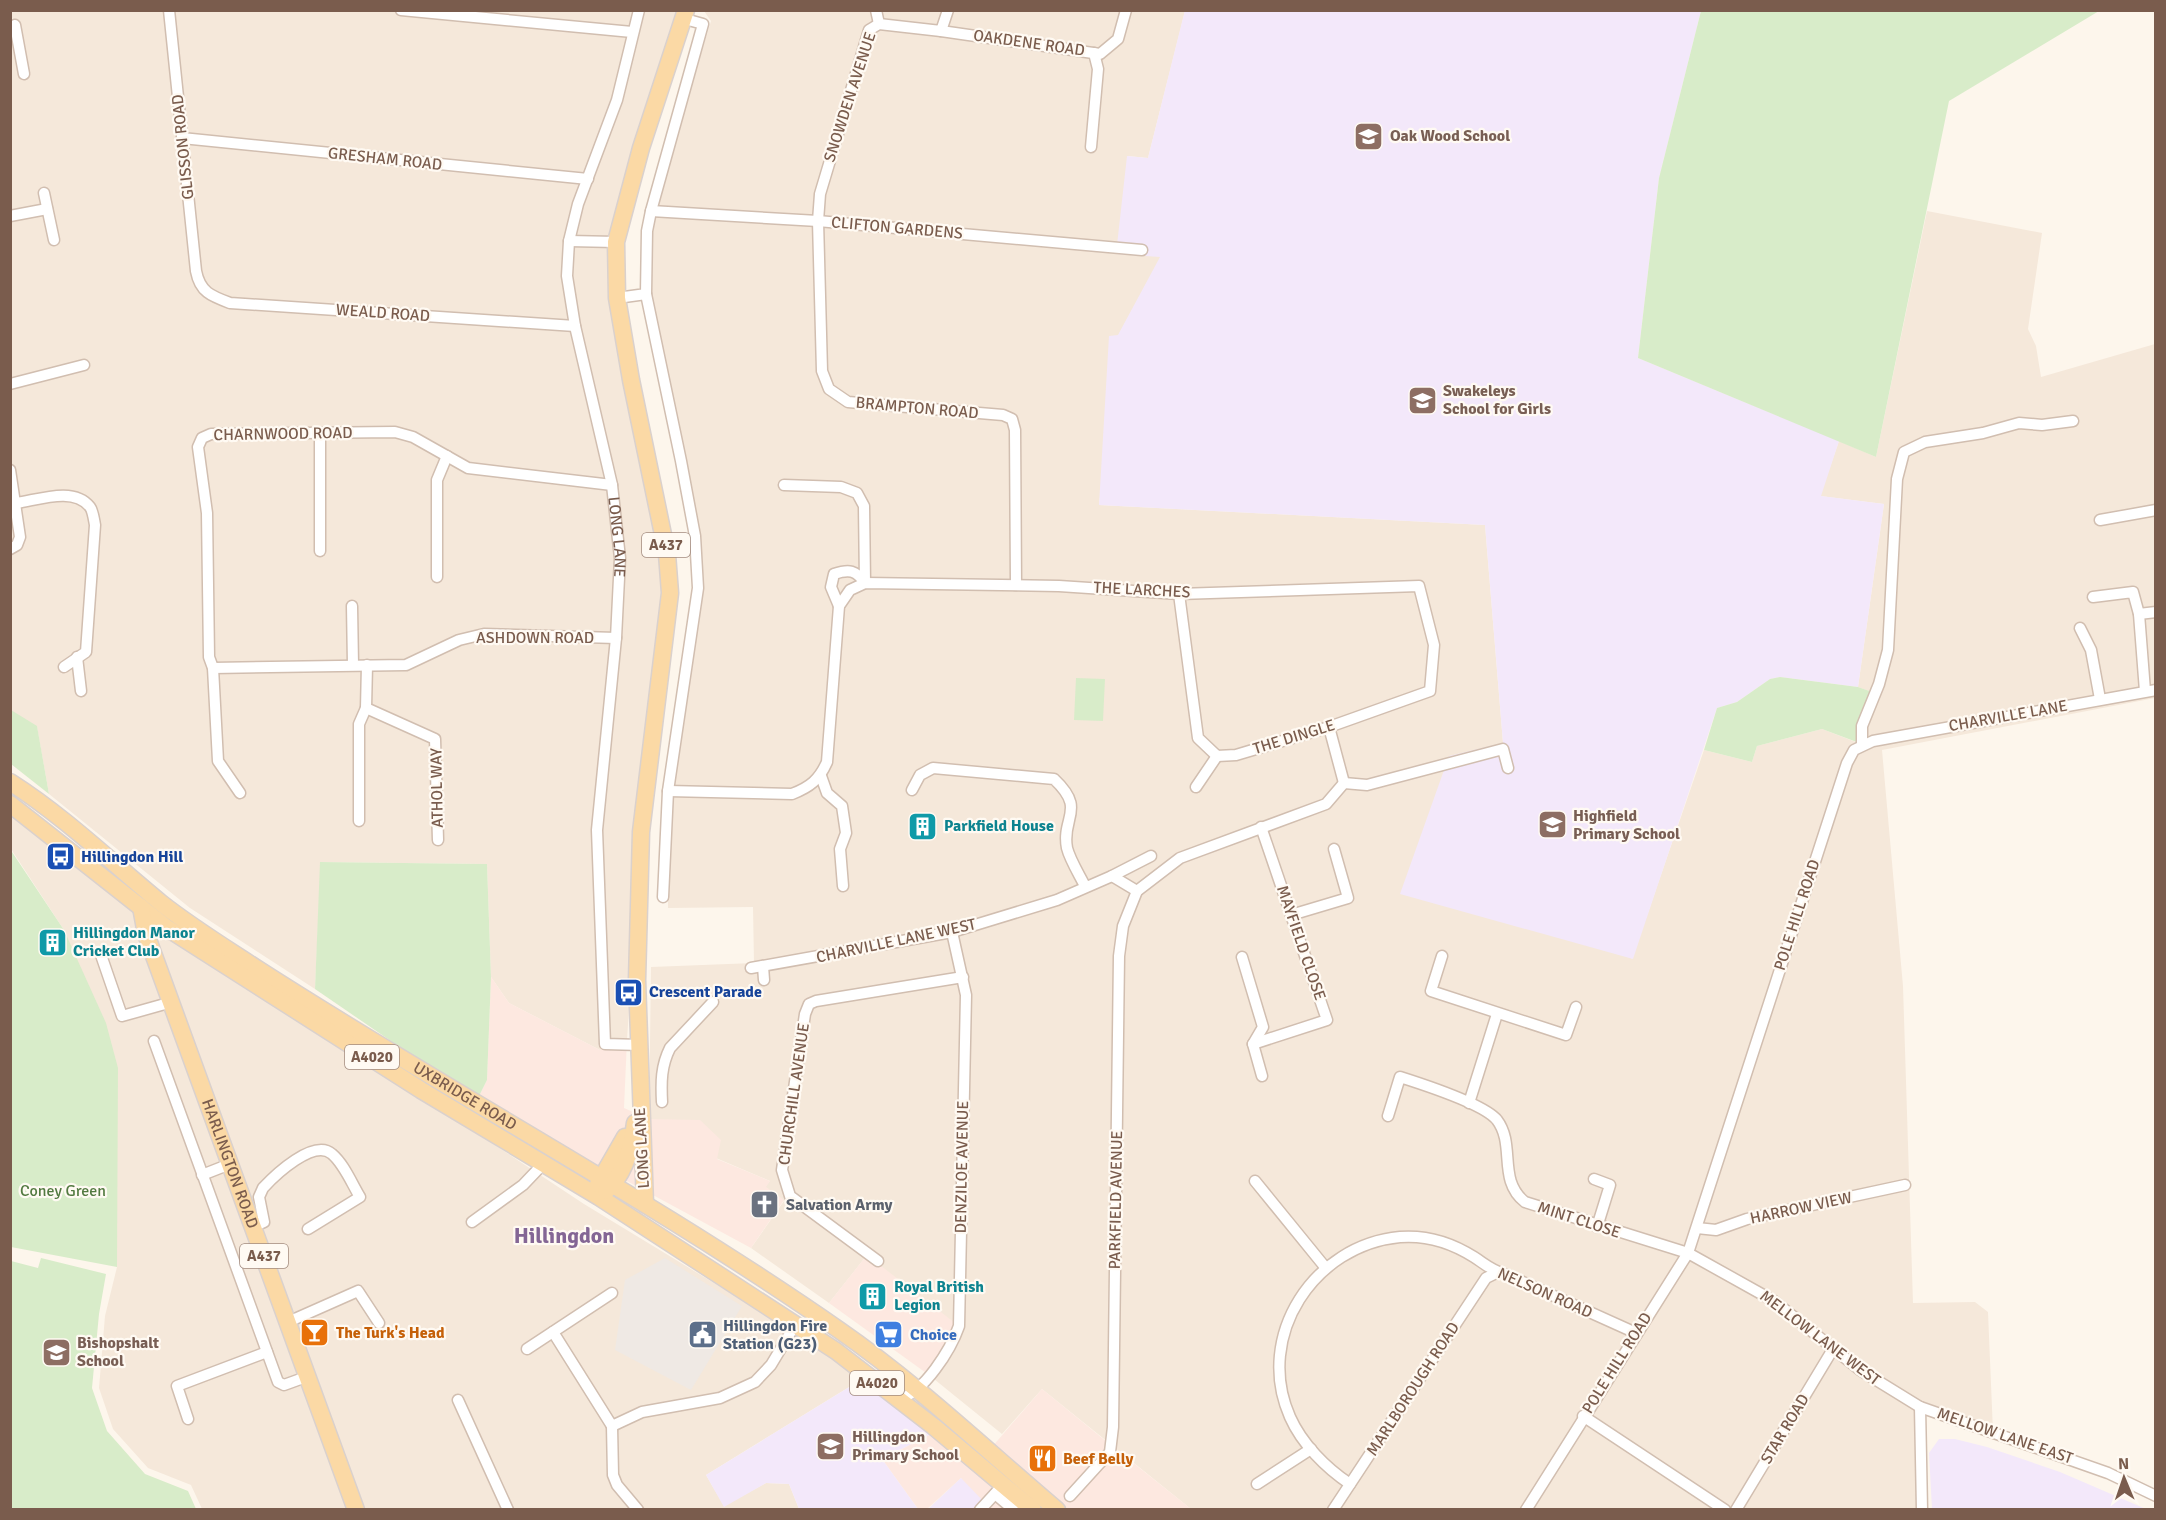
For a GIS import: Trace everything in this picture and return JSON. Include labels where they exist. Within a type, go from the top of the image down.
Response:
[{"type":"main road","name":"LONG LANE","points":[[645,1204],[638,1091],[642,818],[670,593],[666,544],[631,380],[617,298],[616,242],[641,148],[682,13]]},
{"type":"main road","name":"UXBRIDGE ROAD","points":[[10,782],[43,805],[170,910],[262,972],[430,1077],[540,1143],[608,1180],[842,1332],[917,1389],[1057,1509]]},
{"type":"main road","name":"UXBRIDGE ROAD","points":[[10,804],[167,928],[596,1195],[836,1351],[899,1399],[999,1489],[1033,1509]]},
{"type":"main road","name":"HARLINGTON ROAD","points":[[141,907],[146,934],[155,952],[306,1377],[357,1509]]},
{"type":"main road","points":[[155,952],[167,928],[170,910]]},
{"type":"main road","name":"LONG LANE","points":[[596,1195],[608,1180],[638,1091]]},
{"type":"street","name":"GLISSON ROAD","points":[[169,10],[198,282]]},
{"type":"street","points":[[401,10],[632,32]]},
{"type":"street","name":"LONG LANE","points":[[639,10],[617,100],[578,204],[569,241],[567,276],[575,326],[612,485],[620,558],[616,638],[597,830],[605,1044],[640,1045]]},
{"type":"street","points":[[876,10],[879,24]]},
{"type":"street","points":[[941,31],[948,10]]},
{"type":"street","name":"OAKDENE ROAD","points":[[941,31],[1100,54],[1118,39],[1126,10]]},
{"type":"street","name":"LONG LANE","points":[[663,897],[668,791],[698,588],[694,536],[683,472],[646,294],[647,231],[704,24],[682,13]]},
{"type":"street","name":"SNOWDEN AVENUE","points":[[818,221],[820,194],[869,30],[879,24],[941,31]]},
{"type":"street","points":[[15,25],[15,52],[24,74]]},
{"type":"street","points":[[1091,147],[1098,69],[1094,53]]},
{"type":"street","name":"GRESHAM ROAD","points":[[182,138],[588,179]]},
{"type":"street","points":[[44,193],[54,240]]},
{"type":"street","points":[[10,216],[47,209]]},
{"type":"street","name":"CLIFTON GARDENS","points":[[651,211],[818,221],[1142,250]]},
{"type":"street","name":"BRAMPTON ROAD","points":[[818,221],[822,371],[829,389],[848,402],[1003,415],[1012,419],[1015,430],[1016,585]]},
{"type":"street","points":[[569,241],[616,242]]},
{"type":"street","name":"WEALD ROAD","points":[[198,282],[207,294],[230,303],[575,326]]},
{"type":"street","points":[[617,298],[646,294]]},
{"type":"street","points":[[10,384],[84,365]]},
{"type":"street","name":"POLE HILL ROAD","points":[[1526,1509],[1688,1253],[1697,1228],[1847,763],[1854,750],[1862,744],[1862,726],[1879,684],[1888,650],[1897,479],[1904,453],[1909,448],[1925,442],[1983,433],[2019,423],[2042,425],[2073,421]]},
{"type":"street","name":"CHARNWOOD ROAD","points":[[240,793],[218,761],[213,668],[209,657],[207,513],[198,447],[202,438],[212,434],[395,432],[414,437],[468,468],[486,472],[612,485]]},
{"type":"street","points":[[320,433],[320,551]]},
{"type":"street","points":[[437,577],[437,480],[447,456]]},
{"type":"street","points":[[10,470],[17,504],[20,537],[17,545],[10,549]]},
{"type":"street","points":[[784,485],[841,487],[857,494],[864,506],[865,583],[850,590],[838,606]]},
{"type":"street","points":[[17,504],[65,495],[80,499],[91,508],[95,525],[86,652],[64,667]]},
{"type":"street","points":[[2100,520],[2156,510]]},
{"type":"street","name":"THE LARCHES","points":[[821,776],[827,762],[838,606],[831,587],[834,574],[847,570],[858,574],[865,583],[1016,585],[1179,594],[1419,586]]},
{"type":"street","name":"THE DINGLE","points":[[1217,756],[1236,755],[1329,727],[1430,691],[1434,645],[1419,586]]},
{"type":"street","points":[[2093,597],[2133,592],[2139,614],[2150,690]]},
{"type":"street","points":[[1179,594],[1198,738],[1217,756],[1196,787]]},
{"type":"street","points":[[352,606],[353,665]]},
{"type":"street","points":[[2139,614],[2156,612]]},
{"type":"street","points":[[2080,628],[2091,650],[2100,699]]},
{"type":"street","name":"ASHDOWN ROAD","points":[[213,668],[406,665],[459,640],[484,634],[616,638]]},
{"type":"street","points":[[76,657],[81,692]]},
{"type":"street","points":[[359,821],[359,724],[366,708],[367,665]]},
{"type":"street","name":"CHARVILLE LANE","points":[[1862,744],[2150,690]]},
{"type":"street","name":"ATHOL WAY","points":[[366,708],[435,739],[438,840]]},
{"type":"street","points":[[1329,727],[1344,783]]},
{"type":"street","points":[[1344,783],[1367,785],[1503,749],[1508,768]]},
{"type":"street","points":[[912,790],[920,775],[933,768],[1054,779],[1067,791],[1071,807],[1067,847],[1085,886]]},
{"type":"street","points":[[668,791],[792,794],[807,788],[821,776],[827,793],[842,806],[846,833],[840,849],[843,886]]},
{"type":"street","points":[[1112,876],[1137,891],[1180,858],[1326,804],[1344,783]]},
{"type":"street","name":"MAYFIELD CLOSE","points":[[1253,1044],[1327,1020],[1261,827]]},
{"type":"street","points":[[1291,915],[1348,898],[1335,849]]},
{"type":"street","name":"CHARVILLE LANE WEST","points":[[764,980],[757,967],[952,932],[1057,900],[1151,856]]},
{"type":"street","name":"PARKFIELD AVENUE","points":[[1070,1496],[1110,1452],[1113,1427],[1119,956],[1123,926],[1137,891]]},
{"type":"street","name":"DENZILOE AVENUE","points":[[917,1389],[952,1345],[959,1326],[966,995],[952,932]]},
{"type":"street","points":[[101,955],[122,1017],[172,1002]]},
{"type":"street","points":[[1442,956],[1431,991],[1566,1035],[1576,1007]]},
{"type":"street","points":[[1242,957],[1263,1028],[1253,1044],[1262,1076]]},
{"type":"street","name":"CHURCHILL AVENUE","points":[[878,1261],[790,1196],[782,1170],[805,1014],[809,1004],[963,977]]},
{"type":"street","points":[[662,1102],[661,1080],[670,1048],[713,1002]]},
{"type":"street","points":[[1469,1103],[1497,1014]]},
{"type":"street","points":[[154,1041],[280,1384],[306,1377]]},
{"type":"street","name":"MINT CLOSE","points":[[1388,1116],[1400,1077],[1469,1103],[1490,1113],[1501,1127],[1508,1176],[1519,1197],[1533,1206],[1688,1253]]},
{"type":"street","points":[[638,1091],[661,1080]]},
{"type":"street","points":[[253,1227],[264,1222],[259,1197],[263,1188],[309,1151],[321,1149],[333,1154],[360,1197],[308,1229]]},
{"type":"street","points":[[202,1175],[230,1164]]},
{"type":"street","points":[[472,1222],[523,1185],[543,1164]]},
{"type":"street","points":[[1594,1179],[1610,1185],[1597,1227]]},
{"type":"street","points":[[1256,1181],[1325,1267]]},
{"type":"street","name":"HARROW VIEW","points":[[1697,1228],[1716,1230],[1748,1219],[1905,1185]]},
{"type":"street","name":"NELSON ROAD","points":[[1350,1484],[1322,1462],[1298,1432],[1285,1404],[1281,1360],[1284,1334],[1300,1296],[1325,1267],[1364,1246],[1412,1237],[1451,1245],[1496,1273],[1505,1274],[1636,1333]]},
{"type":"street","name":"MELLOW LANE WEST","points":[[1688,1253],[1774,1300],[1860,1370],[1920,1407]]},
{"type":"street","name":"MARLBOROUGH ROAD","points":[[1333,1509],[1486,1278],[1496,1273]]},
{"type":"street","points":[[288,1322],[358,1291],[379,1323]]},
{"type":"street","points":[[527,1349],[612,1293]]},
{"type":"street","points":[[612,1426],[642,1412],[720,1398],[755,1382],[771,1365],[795,1325]]},
{"type":"street","points":[[553,1332],[612,1426],[614,1475],[617,1485],[638,1509]]},
{"type":"street","points":[[836,1351],[836,1339],[842,1332]]},
{"type":"street","name":"STAR ROAD","points":[[1736,1509],[1833,1349]]},
{"type":"street","points":[[188,1419],[177,1386],[267,1352]]},
{"type":"street","points":[[899,1399],[910,1395],[917,1389]]},
{"type":"street","points":[[458,1400],[508,1509]]},
{"type":"street","points":[[1920,1407],[1922,1509]]},
{"type":"street","name":"MELLOW LANE EAST","points":[[1920,1407],[2108,1473],[2156,1496]]},
{"type":"street","points":[[1584,1416],[1725,1509]]},
{"type":"street","points":[[1257,1484],[1311,1449]]},
{"type":"street","points":[[980,1509],[999,1489],[1014,1509]]},
{"type":"shaded area","name":"Swakeleys School for Girls","points":[[1185,10],[1701,11],[1659,178],[1638,358],[1839,441],[1821,496],[1884,504],[1858,687],[1780,677],[1770,679],[1737,702],[1717,708],[1633,959],[1400,894],[1449,756],[1503,743],[1485,525],[1099,505],[1109,336],[1118,335],[1160,257],[1116,254],[1127,156],[1148,158]]},
{"type":"shaded area","points":[[10,11],[683,11],[631,189],[617,298],[667,554],[643,789],[627,1040],[600,1050],[509,1003],[491,977],[487,864],[321,862],[315,989],[190,908],[49,794],[37,727],[10,710]]},
{"type":"shaded area","points":[[704,11],[1185,11],[1148,158],[1128,156],[1161,257],[1118,336],[1099,505],[1485,525],[1503,743],[1632,959],[1704,750],[1752,762],[1757,746],[1822,729],[1861,744],[1874,693],[1858,687],[1884,504],[1820,496],[1839,441],[1876,457],[1927,211],[2042,233],[2028,329],[2036,346],[2041,377],[2155,344],[2155,698],[1882,750],[1903,986],[1913,1303],[1975,1302],[1988,1312],[1993,1432],[1920,1407],[1915,1476],[1918,1509],[1191,1509],[1042,1389],[1002,1434],[929,1375],[867,1255],[829,1303],[751,1248],[784,1201],[765,1187],[770,1181],[716,1158],[649,1119],[651,967],[754,963],[753,907],[668,908],[668,791],[696,615],[695,536],[646,294],[647,231],[711,21]]},
{"type":"shaded area","points":[[10,808],[167,928],[584,1204],[867,1376],[706,1475],[724,1506],[766,1483],[789,1484],[799,1509],[202,1509],[191,1485],[148,1468],[113,1429],[99,1388],[105,1316],[117,1267],[64,930],[11,849]]},
{"type":"shaded area","points":[[491,977],[509,1003],[600,1050],[627,1040],[624,1108],[649,1119],[700,1120],[721,1140],[717,1159],[770,1181],[766,1187],[784,1200],[751,1248],[477,1100],[487,1080]]},
{"type":"shaded area","points":[[867,1255],[959,1326],[929,1375],[829,1303]]},
{"type":"shaded area","points":[[665,1258],[742,1306],[691,1390],[615,1350],[625,1280]]},
{"type":"shaded area","name":"Hillingdon Primary School","points":[[864,1378],[933,1433],[882,1459],[918,1509],[799,1509],[789,1484],[766,1483],[724,1507],[706,1475]]},
{"type":"shaded area","points":[[1042,1389],[1191,1509],[980,1509],[961,1478],[927,1509],[918,1509],[882,1459],[933,1433],[973,1469]]},
{"type":"shaded area","points":[[1939,1439],[1955,1439],[1987,1447],[2060,1472],[2146,1509],[1932,1509],[1929,1453]]},
{"type":"shaded area","name":"Hillingdon Primary School","points":[[961,1478],[986,1504],[980,1509],[927,1510]]},
{"type":"green space","points":[[1701,11],[2099,11],[1949,101],[1876,457],[1638,358],[1659,178]]},
{"type":"green space","points":[[1780,677],[1858,687],[1875,693],[1862,744],[1822,729],[1757,746],[1752,762],[1704,750],[1717,708],[1737,702],[1770,679]]},
{"type":"green space","points":[[1076,678],[1105,679],[1103,721],[1074,720]]},
{"type":"green space","points":[[11,710],[37,726],[49,794],[11,764]]},
{"type":"green space","name":"Coney Green","points":[[10,849],[64,930],[106,1023],[118,1068],[117,1267],[11,1247]]},
{"type":"green space","points":[[320,862],[487,864],[491,977],[487,1080],[477,1100],[315,989]]},
{"type":"green space","name":"Bishopshalt School","points":[[41,1258],[106,1274],[99,1314],[92,1388],[107,1431],[145,1474],[188,1491],[196,1509],[11,1509],[11,1261],[38,1268]]},
{"type":"place","name":"Oak Wood School","points":[[1369,136]]},
{"type":"place","name":"Swakeleys School for Girls","points":[[1422,400]]},
{"type":"place","name":"Highfield Primary School","points":[[1552,825]]},
{"type":"place","name":"Parkfield House","points":[[923,826]]},
{"type":"place","name":"Hillingdon Hill","points":[[60,857]]},
{"type":"place","name":"Hillingdon Manor Cricket Club","points":[[52,942]]},
{"type":"place","name":"Crescent Parade","points":[[628,992]]},
{"type":"place","name":"Salvation Army","points":[[765,1205]]},
{"type":"place","name":"Royal British Legion","points":[[873,1296]]},
{"type":"place","name":"The Turk's Head","points":[[315,1333]]},
{"type":"place","name":"Hillingdon Fire Station (G23)","points":[[702,1335]]},
{"type":"place","name":"Choice","points":[[889,1335]]},
{"type":"place","name":"Bishopshalt School","points":[[56,1352]]},
{"type":"place","name":"Hillingdon Primary School","points":[[831,1446]]},
{"type":"place","name":"Beef Belly","points":[[1042,1459]]},
{"type":"district","name":"Hillingdon","points":[[564,1235]]}]
